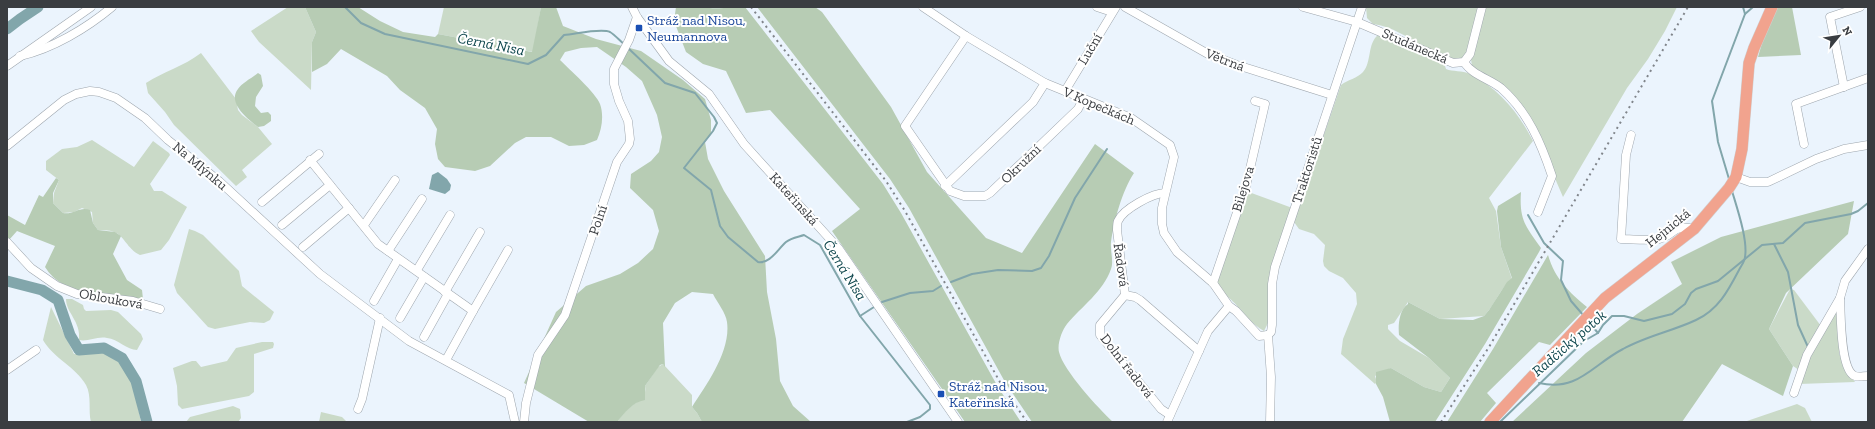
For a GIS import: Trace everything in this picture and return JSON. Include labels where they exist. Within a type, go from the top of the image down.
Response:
[{"type":"main road","name":"Hejnická","points":[[1490,422],[1605,298],[1694,229],[1721,199],[1736,177],[1742,149],[1750,62],[1754,48],[1772,7]]},
{"type":"street","points":[[7,66],[91,7]]},
{"type":"street","points":[[20,56],[34,53],[90,25],[112,7]]},
{"type":"street","name":"Kateřinská","points":[[632,7],[637,17],[668,61],[709,94],[748,148],[839,248],[958,422]]},
{"type":"street","name":"V Kopečkách","points":[[923,7],[966,36],[1045,83],[1131,118],[1170,145],[1174,157],[1161,216],[1164,233],[1177,252],[1213,283],[1229,306],[1236,311],[1259,336],[1268,335]]},
{"type":"street","points":[[1097,7],[1114,10]]},
{"type":"street","name":"Větrná","points":[[1126,7],[1208,54],[1237,65],[1332,95]]},
{"type":"street","name":"Studánecká","points":[[1303,7],[1357,22],[1454,63],[1464,62],[1470,54],[1482,7]]},
{"type":"street","name":"Traktoristů","points":[[1270,422],[1271,377],[1268,335],[1271,332],[1272,325],[1272,284],[1276,267],[1362,7]]},
{"type":"street","points":[[1844,87],[1830,16],[1860,7]]},
{"type":"street","name":"Luční","points":[[1065,91],[1114,10]]},
{"type":"street","name":"Polní","points":[[524,422],[526,403],[538,355],[565,315],[617,162],[629,144],[630,139],[628,121],[619,101],[613,76],[616,62],[629,40],[637,17]]},
{"type":"street","name":"Okružní","points":[[966,36],[905,126],[945,186],[956,194],[964,196],[985,196],[990,193],[1078,109],[1083,99]]},
{"type":"street","points":[[1464,62],[1467,68],[1500,88],[1519,105],[1535,131],[1552,176],[1538,212]]},
{"type":"street","points":[[1804,144],[1796,104],[1868,78]]},
{"type":"street","points":[[945,186],[1033,102],[1045,83]]},
{"type":"street","name":"Na Mlýnku","points":[[7,146],[64,100],[76,94],[90,91],[99,92],[116,98],[145,118],[168,140],[219,182],[320,274],[410,341],[509,395],[516,422]]},
{"type":"street","name":"Bilejova","points":[[1213,283],[1246,186],[1265,104],[1255,101]]},
{"type":"street","points":[[1631,135],[1626,155],[1621,239],[1661,238],[1676,228],[1686,226],[1694,229]]},
{"type":"street","points":[[1736,177],[1750,182],[1768,182],[1816,159],[1844,149],[1868,145]]},
{"type":"street","points":[[262,202],[310,160],[319,154]]},
{"type":"street","points":[[310,160],[378,244],[398,259],[417,270],[424,277],[473,311]]},
{"type":"street","points":[[364,226],[396,180]]},
{"type":"street","points":[[282,225],[330,186]]},
{"type":"street","name":"Řadová","points":[[1165,193],[1158,193],[1126,210],[1118,220],[1117,230],[1125,295],[1136,296],[1199,351]]},
{"type":"street","points":[[388,250],[422,199]]},
{"type":"street","points":[[303,246],[349,208]]},
{"type":"street","points":[[417,270],[450,215]]},
{"type":"street","points":[[424,336],[480,232]]},
{"type":"street","name":"Oblouková","points":[[7,242],[31,268],[57,286],[77,294],[132,301],[160,309]]},
{"type":"street","points":[[446,360],[508,250]]},
{"type":"street","points":[[1794,393],[1807,355],[1840,298],[1845,281],[1868,250]]},
{"type":"street","points":[[374,301],[398,259]]},
{"type":"street","points":[[400,318],[424,277]]},
{"type":"street","name":"Dolní řadová","points":[[1125,295],[1100,325],[1100,335],[1168,418]]},
{"type":"street","points":[[1840,298],[1845,357],[1849,369],[1853,375],[1858,377],[1868,376]]},
{"type":"street","points":[[1168,418],[1208,331],[1229,306]]},
{"type":"street","points":[[358,409],[362,399],[380,318]]},
{"type":"street","points":[[7,370],[36,350]]},
{"type":"green space","points":[[288,7],[305,7],[316,32],[312,42],[311,90],[259,42],[251,31]]},
{"type":"green space","points":[[305,7],[358,7],[380,21],[403,32],[435,37],[438,34],[532,52],[541,7],[556,7],[563,26],[596,39],[641,51],[683,80],[705,99],[711,120],[711,134],[705,142],[708,159],[724,191],[765,256],[767,292],[776,339],[780,381],[793,406],[811,422],[702,422],[692,407],[717,367],[722,356],[727,333],[726,319],[713,294],[692,292],[675,303],[663,323],[665,367],[663,364],[660,365],[645,386],[645,400],[633,405],[617,422],[589,422],[524,383],[556,312],[586,286],[620,274],[638,263],[653,249],[659,231],[653,210],[630,188],[631,174],[651,161],[659,152],[662,137],[657,115],[642,81],[626,67],[597,47],[581,48],[565,52],[560,60],[598,99],[602,113],[602,122],[597,140],[584,145],[569,146],[551,137],[526,137],[515,143],[490,166],[475,171],[445,167],[438,159],[435,144],[437,129],[425,108],[400,90],[387,76],[341,49],[327,64],[312,72],[312,42],[316,32]]},
{"type":"green space","points":[[444,7],[541,7],[533,52],[438,34]]},
{"type":"green space","points":[[676,7],[745,7],[883,184],[901,213],[998,387],[1021,422],[965,422],[832,231],[860,209],[770,110],[746,113],[726,71],[703,64],[686,52],[674,21]]},
{"type":"green space","points":[[757,7],[815,7],[822,12],[891,107],[927,172],[986,238],[1022,253],[1095,144],[1134,173],[1122,197],[1116,216],[1111,242],[1111,269],[1098,292],[1067,324],[1059,341],[1059,352],[1067,369],[1091,399],[1113,422],[1032,422],[1005,382],[909,208],[890,179]]},
{"type":"green space","points":[[1366,7],[1479,7],[1468,53],[1461,59],[1457,60],[1429,49],[1387,27],[1373,24],[1367,18]]},
{"type":"green space","points":[[1486,7],[1677,7],[1665,31],[1648,59],[1627,88],[1563,197],[1529,118],[1472,67],[1471,59]]},
{"type":"green space","points":[[1776,7],[1792,7],[1801,55],[1758,57],[1764,36]]},
{"type":"green space","points":[[1378,35],[1444,63],[1446,69],[1470,74],[1490,86],[1507,102],[1533,141],[1489,198],[1496,211],[1501,247],[1512,279],[1504,287],[1488,312],[1484,316],[1440,319],[1408,302],[1394,323],[1388,325],[1388,329],[1400,341],[1429,358],[1450,378],[1441,392],[1424,387],[1391,368],[1375,376],[1377,382],[1375,384],[1341,354],[1343,339],[1357,304],[1356,293],[1343,278],[1329,271],[1324,266],[1323,261],[1325,245],[1314,234],[1299,229],[1294,222],[1341,85],[1358,76],[1366,68],[1372,43]]},
{"type":"green space","points":[[201,53],[236,99],[238,110],[242,115],[258,127],[272,144],[242,170],[247,177],[236,186],[174,125],[165,112],[148,93],[146,83],[188,62]]},
{"type":"green space","points":[[258,73],[261,75],[263,86],[256,97],[255,106],[261,113],[268,112],[271,115],[271,121],[264,126],[258,127],[240,110],[235,100],[235,94],[240,87]]},
{"type":"green space","points":[[92,140],[134,167],[153,141],[169,153],[170,155],[150,184],[154,191],[162,191],[187,207],[169,240],[161,250],[140,255],[117,234],[110,231],[98,230],[93,223],[92,212],[82,208],[74,212],[63,213],[53,203],[54,193],[59,180],[46,170],[46,161],[62,149],[77,147]]},
{"type":"green space","points":[[56,178],[59,180],[53,193],[53,203],[63,213],[70,213],[83,209],[90,210],[93,223],[98,230],[115,232],[121,236],[113,254],[127,280],[142,290],[143,299],[89,294],[64,285],[53,277],[45,267],[55,246],[17,231],[9,240],[7,238],[7,215],[25,225],[39,195],[43,197]]},
{"type":"green space","points":[[1246,191],[1295,209],[1270,285],[1271,317],[1264,331],[1250,321],[1236,304],[1225,294],[1217,282]]},
{"type":"green space","points":[[1521,192],[1522,216],[1541,248],[1539,252],[1485,344],[1435,422],[1390,422],[1383,397],[1376,384],[1376,372],[1391,368],[1424,387],[1441,392],[1450,378],[1429,358],[1399,335],[1399,322],[1403,310],[1408,302],[1440,319],[1473,320],[1484,316],[1507,282],[1512,278],[1501,247],[1497,211],[1498,206]]},
{"type":"green space","points":[[1854,201],[1848,234],[1786,293],[1769,329],[1793,366],[1783,396],[1722,364],[1682,422],[1512,422],[1586,353],[1637,314],[1682,284],[1671,262],[1721,237]]},
{"type":"green space","points":[[189,229],[203,235],[239,271],[242,286],[274,312],[270,320],[264,323],[250,322],[215,329],[208,327],[177,293],[174,285]]},
{"type":"green space","points":[[1548,255],[1551,264],[1563,284],[1587,307],[1550,345],[1539,342],[1487,393],[1496,403],[1480,422],[1447,422],[1493,349]]},
{"type":"green space","points":[[1790,289],[1794,290],[1821,326],[1799,370],[1793,366],[1769,329]]},
{"type":"green space","points":[[66,299],[72,299],[83,305],[86,311],[111,310],[118,312],[141,334],[143,339],[137,350],[133,350],[115,340],[107,338],[79,340],[78,328],[68,309]]},
{"type":"green space","points":[[51,307],[74,354],[104,353],[119,362],[133,384],[141,422],[91,422],[89,394],[86,385],[76,373],[47,346],[43,340]]},
{"type":"green space","points":[[1836,311],[1839,313],[1841,350],[1839,353],[1844,367],[1855,382],[1799,384],[1810,354]]},
{"type":"green space","points":[[262,342],[273,342],[274,344],[273,348],[254,354],[254,392],[249,396],[182,409],[178,405],[177,386],[173,368],[192,361],[196,361],[201,367],[227,361],[236,348]]},
{"type":"green space","points":[[663,364],[692,395],[692,407],[702,422],[617,422],[628,409],[639,401],[645,394],[645,386],[658,367]]},
{"type":"green space","points":[[1797,404],[1805,408],[1812,422],[1744,422]]},
{"type":"green space","points":[[233,406],[240,409],[241,418],[238,422],[186,422],[190,417]]},
{"type":"green space","points":[[321,412],[342,417],[347,422],[319,422]]},
{"type":"water","points":[[438,172],[447,179],[451,185],[450,190],[445,194],[429,189],[432,175]]},
{"type":"waterway","points":[[7,29],[38,7]]},
{"type":"waterway","name":"Černá Nisa","points":[[345,7],[361,23],[385,34],[528,64],[546,55],[564,35],[606,31],[612,33],[625,45]]},
{"type":"waterway","points":[[1743,7],[1745,14]]},
{"type":"waterway","points":[[1729,179],[1718,142],[1712,101],[1745,14],[1753,7]]},
{"type":"waterway","name":"Černá Nisa","points":[[628,48],[665,83],[695,93],[714,117],[717,123],[713,131],[684,168],[711,190],[720,226],[728,237],[758,262],[770,259],[788,241],[804,235],[820,245],[860,316],[930,405],[930,409],[920,417],[907,422]]},
{"type":"waterway","points":[[951,282],[972,274],[998,270],[1032,271],[1041,268],[1049,256],[1075,198],[1107,149]]},
{"type":"waterway","points":[[1539,383],[1553,385],[1564,384],[1575,380],[1612,355],[1632,344],[1696,320],[1710,311],[1722,299],[1745,259],[1746,250],[1744,233],[1732,191]]},
{"type":"waterway","name":"Radčický potok","points":[[1500,422],[1584,341],[1598,333],[1603,325],[1612,316],[1624,316],[1644,321],[1672,314],[1685,304],[1691,293],[1696,289],[1718,281],[1762,245],[1783,243],[1805,223],[1851,214],[1858,211],[1868,203]]},
{"type":"waterway","points":[[1528,215],[1544,243],[1563,261],[1561,280],[1571,301],[1584,316]]},
{"type":"waterway","points":[[1774,244],[1788,272],[1798,325],[1808,347]]},
{"type":"waterway","points":[[7,281],[42,290],[58,300],[70,335],[79,350],[104,348],[122,358],[136,381],[147,422]]},
{"type":"waterway","points":[[882,302],[910,293],[933,291],[941,286]]},
{"type":"waterway","points":[[860,316],[874,307]]},
{"type":"waterway","points":[[1588,321],[1598,333]]},
{"type":"railway","points":[[751,7],[886,181],[905,211],[1001,384],[1027,422]]},
{"type":"railway","points":[[1441,422],[1489,347],[1688,7]]},
{"type":"place","name":"Stráž nad Nisou, Neumannova","points":[[639,28]]},
{"type":"place","name":"Stráž nad Nisou, Kateřinská","points":[[941,394]]}]
